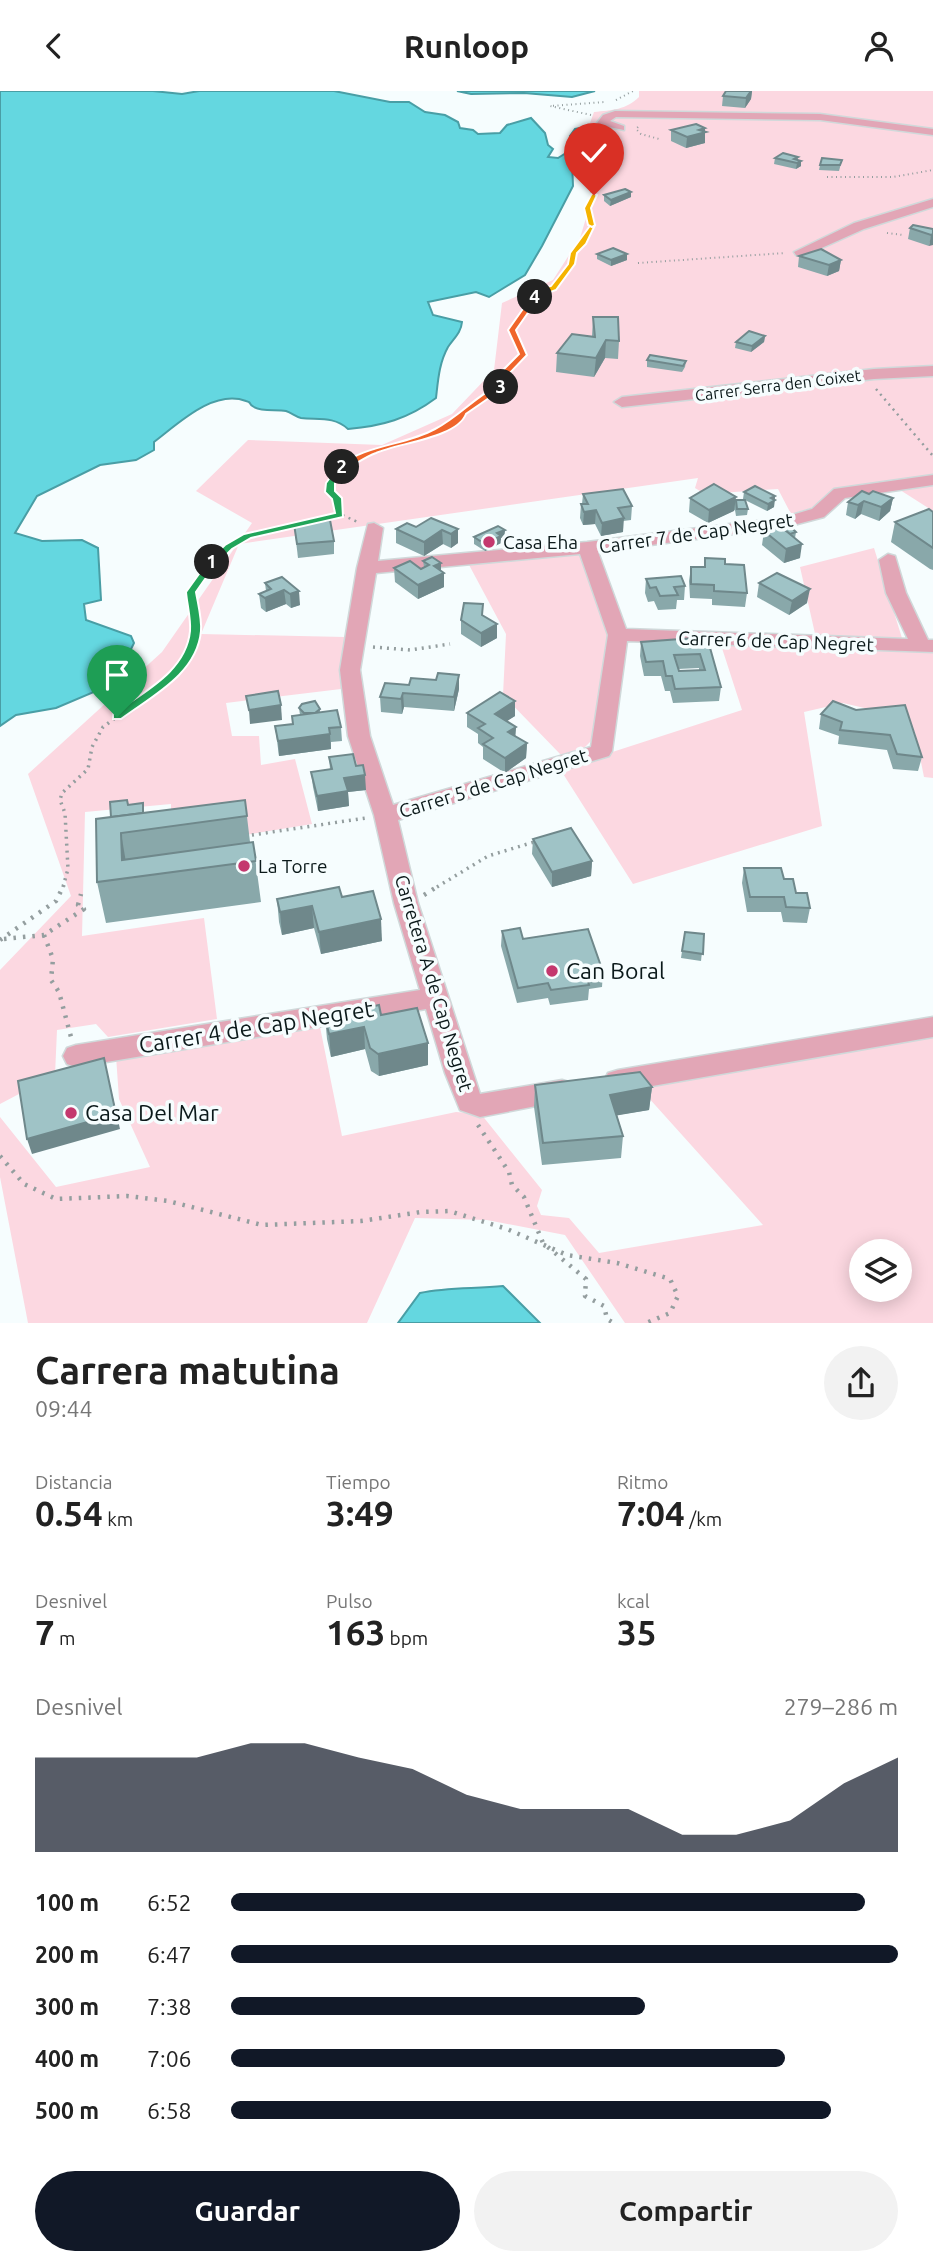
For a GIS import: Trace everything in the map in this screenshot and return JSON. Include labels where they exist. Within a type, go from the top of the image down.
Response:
[{"type":"street","points":[[755,107],[881,122],[894,126]]},
{"type":"street","points":[[620,128],[603,123],[607,117],[615,114],[820,117],[933,132]]},
{"type":"street","points":[[801,252],[859,226],[933,203]]},
{"type":"street","name":"Carrer Serra den Coixet","points":[[622,402],[874,374],[933,371]]},
{"type":"street","name":"Carrer 7 de Cap Negret","points":[[366,568],[587,548],[786,522],[818,513],[840,493],[933,480]]},
{"type":"street","name":"Carretera A de Cap Negret","points":[[374,528],[350,670],[359,736],[385,815],[406,903],[470,1103],[480,1106],[933,1027]]},
{"type":"street","name":"Carrer 5 de Cap Negret","points":[[385,815],[431,804],[601,751],[618,635],[587,548]]},
{"type":"street","points":[[888,560],[896,593],[927,646]]},
{"type":"street","name":"Carrer 6 de Cap Negret","points":[[618,635],[927,646]]},
{"type":"street","name":"Carrer 4 de Cap Negret","points":[[76,1056],[435,998]]},
{"type":"path","points":[[607,117],[550,106],[604,102],[624,98],[633,91]]},
{"type":"path","points":[[0,940],[55,901],[62,893],[68,869],[65,813],[60,800],[62,793],[88,769],[92,747],[103,727],[176,673],[186,662],[196,631],[191,592],[213,561],[228,547],[248,536],[340,515],[337,498],[330,492],[330,483],[344,465],[374,450],[435,433],[461,417],[462,412],[480,399],[499,390],[503,383],[501,376],[523,355],[512,330],[538,293],[554,288],[572,264],[574,253],[593,224],[587,208],[594,198],[591,191],[601,184],[603,177],[603,137]]},
{"type":"path","points":[[827,177],[893,177],[933,170]]},
{"type":"path","points":[[638,263],[679,257],[711,258],[801,252]]},
{"type":"path","points":[[874,374],[873,386],[933,456]]},
{"type":"path","points":[[355,641],[377,649],[410,650],[450,644]]},
{"type":"path","points":[[237,838],[385,815]]},
{"type":"path","points":[[406,903],[425,895],[488,856],[534,842]]},
{"type":"path","points":[[0,940],[44,935],[84,909],[78,905],[80,894]]},
{"type":"path","points":[[44,935],[53,959],[51,980],[59,992],[76,1056]]},
{"type":"path","points":[[470,1103],[475,1121],[509,1172],[512,1185],[524,1196],[543,1243],[586,1279],[585,1296],[604,1305],[607,1319],[613,1323]]},
{"type":"path","points":[[0,1156],[24,1184],[56,1199],[127,1196],[168,1201],[262,1226],[362,1221],[421,1212],[449,1211],[543,1243],[567,1255],[617,1262],[670,1279],[678,1296],[670,1313],[646,1323]]},
{"type":"shaded area","points":[[639,91],[933,91],[933,511],[886,481],[839,488],[811,508],[791,514],[778,489],[705,494],[695,488],[698,478],[239,544],[201,634],[345,637],[341,689],[226,703],[232,736],[259,736],[261,765],[295,759],[312,824],[171,847],[171,804],[85,812],[82,936],[204,918],[217,1019],[108,1037],[96,1024],[57,1030],[55,1075],[0,1104],[0,970],[71,896],[28,774],[162,652],[252,523],[196,491],[248,440],[382,445],[452,414],[494,370],[502,303],[553,280],[580,238],[607,160],[605,137],[590,123],[594,112],[629,105],[639,97]]},
{"type":"shaded area","points":[[874,548],[906,651],[933,651],[933,778],[924,777],[915,732],[903,717],[843,703],[804,712],[822,826],[633,884],[560,769],[742,710],[721,645],[818,647],[800,567]]},
{"type":"shaded area","points":[[580,552],[608,629],[592,740],[585,747],[561,755],[503,695],[506,634],[468,563]]},
{"type":"shaded area","points":[[319,1022],[342,1136],[456,1112],[481,1114],[542,1190],[537,1206],[541,1215],[569,1218],[599,1253],[763,1225],[638,1086],[933,1035],[933,1323],[625,1323],[565,1235],[487,1220],[415,1218],[367,1323],[28,1323],[0,1177],[0,1117],[56,1187],[150,1167],[119,1099],[116,1056]]},
{"type":"water","points":[[0,91],[153,91],[182,94],[199,91],[334,91],[390,102],[409,102],[425,112],[445,115],[458,122],[460,128],[473,130],[478,134],[500,133],[507,125],[531,118],[545,133],[548,145],[553,149],[548,157],[558,158],[577,146],[570,136],[575,129],[581,128],[584,148],[572,160],[573,186],[525,275],[489,297],[476,292],[428,302],[433,315],[462,322],[443,359],[436,398],[426,405],[394,420],[348,429],[331,420],[301,418],[286,411],[254,407],[248,402],[221,400],[185,418],[154,442],[154,450],[136,460],[100,465],[37,496],[15,533],[42,541],[82,540],[98,548],[101,600],[84,604],[86,620],[131,636],[134,643],[120,672],[101,689],[56,708],[16,715],[0,726]]},
{"type":"water","points":[[457,91],[595,91],[572,97],[524,93],[471,94]]},
{"type":"water","points":[[503,1286],[540,1323],[398,1323],[420,1293]]},
{"type":"building","points":[[726,91],[751,91],[746,98],[723,96]]},
{"type":"building","points":[[696,124],[705,128],[699,130],[706,132],[687,137],[671,130]]},
{"type":"building","points":[[783,153],[798,157],[794,159],[801,161],[797,163],[775,158]]},
{"type":"building","points":[[822,158],[842,160],[840,165],[820,165]]},
{"type":"building","points":[[625,189],[631,192],[611,200],[604,195]]},
{"type":"building","points":[[913,225],[933,229],[933,234],[910,228]]},
{"type":"building","points":[[613,248],[627,254],[611,260],[597,254]]},
{"type":"building","points":[[821,249],[841,260],[829,265],[799,256]]},
{"type":"building","points":[[593,317],[618,317],[619,341],[606,340],[596,358],[557,353],[572,334],[595,337]]},
{"type":"building","points":[[749,331],[765,336],[752,346],[736,342]]},
{"type":"building","points":[[650,355],[686,361],[683,366],[647,360]]},
{"type":"building","points":[[714,484],[736,497],[709,510],[690,498]]},
{"type":"building","points":[[755,486],[775,496],[771,498],[775,500],[768,504],[744,492]]},
{"type":"building","points":[[623,489],[632,506],[618,508],[624,518],[602,523],[596,510],[584,512],[581,504],[588,504],[583,494]]},
{"type":"building","points":[[862,491],[869,494],[873,491],[893,498],[881,507],[864,501],[858,505],[848,502]]},
{"type":"building","points":[[736,500],[745,500],[748,509],[737,509]]},
{"type":"building","points":[[929,509],[933,512],[933,548],[895,522]]},
{"type":"building","points":[[431,518],[458,529],[451,534],[442,530],[424,542],[396,529],[407,523],[416,527]]},
{"type":"building","points":[[330,520],[334,541],[297,544],[294,524]]},
{"type":"building","points":[[787,523],[796,532],[790,534],[778,525]]},
{"type":"building","points":[[498,526],[505,530],[497,533],[501,536],[485,544],[474,537]]},
{"type":"building","points":[[780,526],[802,544],[786,549],[764,531]]},
{"type":"building","points":[[432,557],[441,563],[434,566],[444,573],[418,585],[394,568],[410,561],[421,569],[429,565],[423,561]]},
{"type":"building","points":[[705,558],[725,559],[725,564],[744,565],[747,593],[714,591],[714,585],[691,584],[691,567],[705,567]]},
{"type":"building","points":[[777,573],[810,589],[792,601],[759,583]]},
{"type":"building","points":[[681,576],[685,586],[674,587],[678,595],[660,596],[656,587],[650,588],[646,579]]},
{"type":"building","points":[[282,577],[299,591],[290,594],[284,590],[265,598],[259,594],[271,589],[265,583]]},
{"type":"building","points":[[464,603],[483,604],[482,615],[497,624],[481,633],[461,620]]},
{"type":"building","points":[[707,637],[721,687],[675,689],[672,676],[666,676],[663,661],[646,662],[641,642]],"holes":[[[700,654],[705,670],[679,671],[674,655]]]},
{"type":"building","points":[[438,673],[459,675],[454,697],[403,693],[401,699],[380,697],[385,683],[409,685],[411,678],[436,680]]},
{"type":"building","points":[[278,691],[281,705],[249,710],[246,696]]},
{"type":"building","points":[[500,692],[515,701],[495,714],[516,727],[508,732],[527,743],[505,758],[483,744],[493,738],[478,728],[485,724],[467,713]]},
{"type":"building","points":[[315,701],[320,709],[315,713],[304,713],[299,708],[302,704]]},
{"type":"building","points":[[833,701],[856,710],[905,705],[922,757],[897,754],[890,735],[840,730],[842,722],[821,714]]},
{"type":"building","points":[[337,710],[341,727],[329,728],[330,734],[278,741],[275,726],[293,724],[292,716]]},
{"type":"building","points":[[353,754],[356,766],[363,765],[365,775],[344,778],[348,791],[317,796],[311,772],[332,769],[329,757]]},
{"type":"building","points":[[127,800],[128,805],[143,803],[143,813],[111,817],[110,802]]},
{"type":"building","points":[[245,800],[247,816],[121,833],[122,860],[253,842],[256,861],[97,882],[96,819]]},
{"type":"building","points":[[571,828],[592,861],[552,872],[533,839]]},
{"type":"building","points":[[744,868],[781,868],[784,879],[793,879],[796,893],[807,893],[810,908],[786,907],[784,897],[750,897]]},
{"type":"building","points":[[339,887],[342,897],[373,891],[381,919],[319,932],[312,906],[280,912],[277,899]]},
{"type":"building","name":"Can Boral","points":[[520,928],[523,939],[588,929],[603,972],[586,975],[589,985],[551,990],[548,983],[518,988],[502,931]]},
{"type":"building","points":[[685,932],[704,934],[703,954],[682,951]]},
{"type":"building","points":[[379,1005],[381,1015],[417,1008],[428,1043],[378,1054],[370,1048],[364,1027],[329,1034],[325,1017]]},
{"type":"building","name":"Casa Del Mar","points":[[104,1058],[116,1114],[27,1139],[18,1081]]},
{"type":"building","points":[[640,1072],[652,1087],[610,1095],[623,1136],[543,1143],[535,1085]]},
{"type":"place","name":"Casa Eha","points":[[489,542]]},
{"type":"place","name":"La Torre","points":[[244,866]]},
{"type":"place","name":"Can Boral","points":[[552,971]]},
{"type":"place","name":"Casa Del Mar","points":[[71,1113]]},
{"type":"route","points":[[117,717],[176,673],[186,662],[196,631],[191,592],[223,551],[241,539],[265,530],[340,515],[337,498],[330,492],[330,483],[344,465],[374,450],[435,433],[461,417],[462,412],[480,399],[499,390],[503,383],[501,376],[523,355],[512,330],[538,293],[554,288],[572,264],[574,253],[593,224],[587,208],[594,195]]}]
